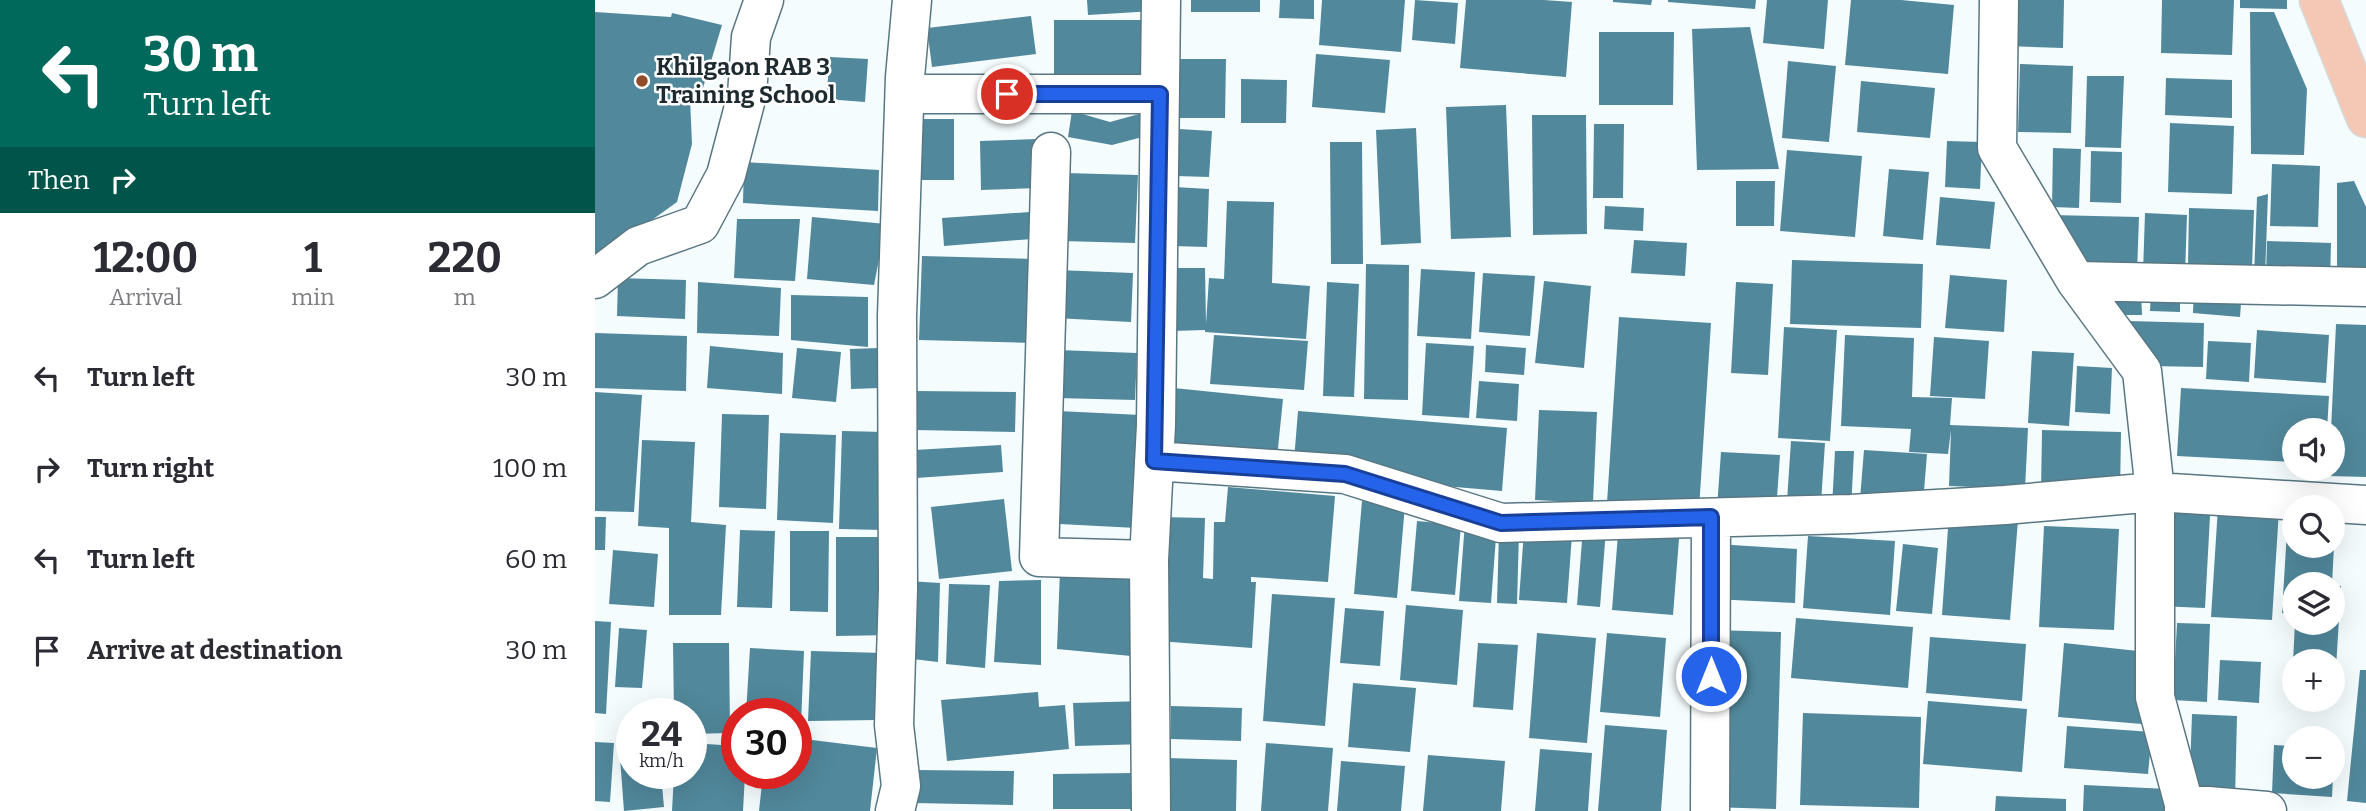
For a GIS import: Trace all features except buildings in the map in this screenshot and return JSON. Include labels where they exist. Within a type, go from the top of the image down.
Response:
[{"type":"main road","points":[[2319,0],[2366,118]]},
{"type":"street","points":[[595,279],[638,246],[700,224],[726,175],[747,95],[751,37],[764,0]]},
{"type":"street","points":[[895,811],[901,786],[894,725],[898,590],[897,316],[905,94],[912,0]]},
{"type":"street","points":[[1151,811],[1149,560],[1154,461],[1161,0]]},
{"type":"street","points":[[1999,0],[1997,148],[2076,281],[2142,371],[2155,492],[2155,696],[2184,808],[2267,811]]},
{"type":"street","points":[[905,94],[1160,94]]},
{"type":"street","points":[[1051,152],[1038,557],[1149,560]]},
{"type":"street","points":[[2076,281],[2366,287]]},
{"type":"street","points":[[1154,461],[1345,474],[1501,523],[1851,514],[2005,505],[2155,492],[2366,505]]},
{"type":"street","points":[[1710,811],[1711,517]]},
{"type":"place","name":"Khilgaon RAB 3 Training School","points":[[642,81]]},
{"type":"route","points":[[1007,94],[1160,94],[1154,461],[1345,474],[1501,523],[1711,517],[1711,676]]}]
